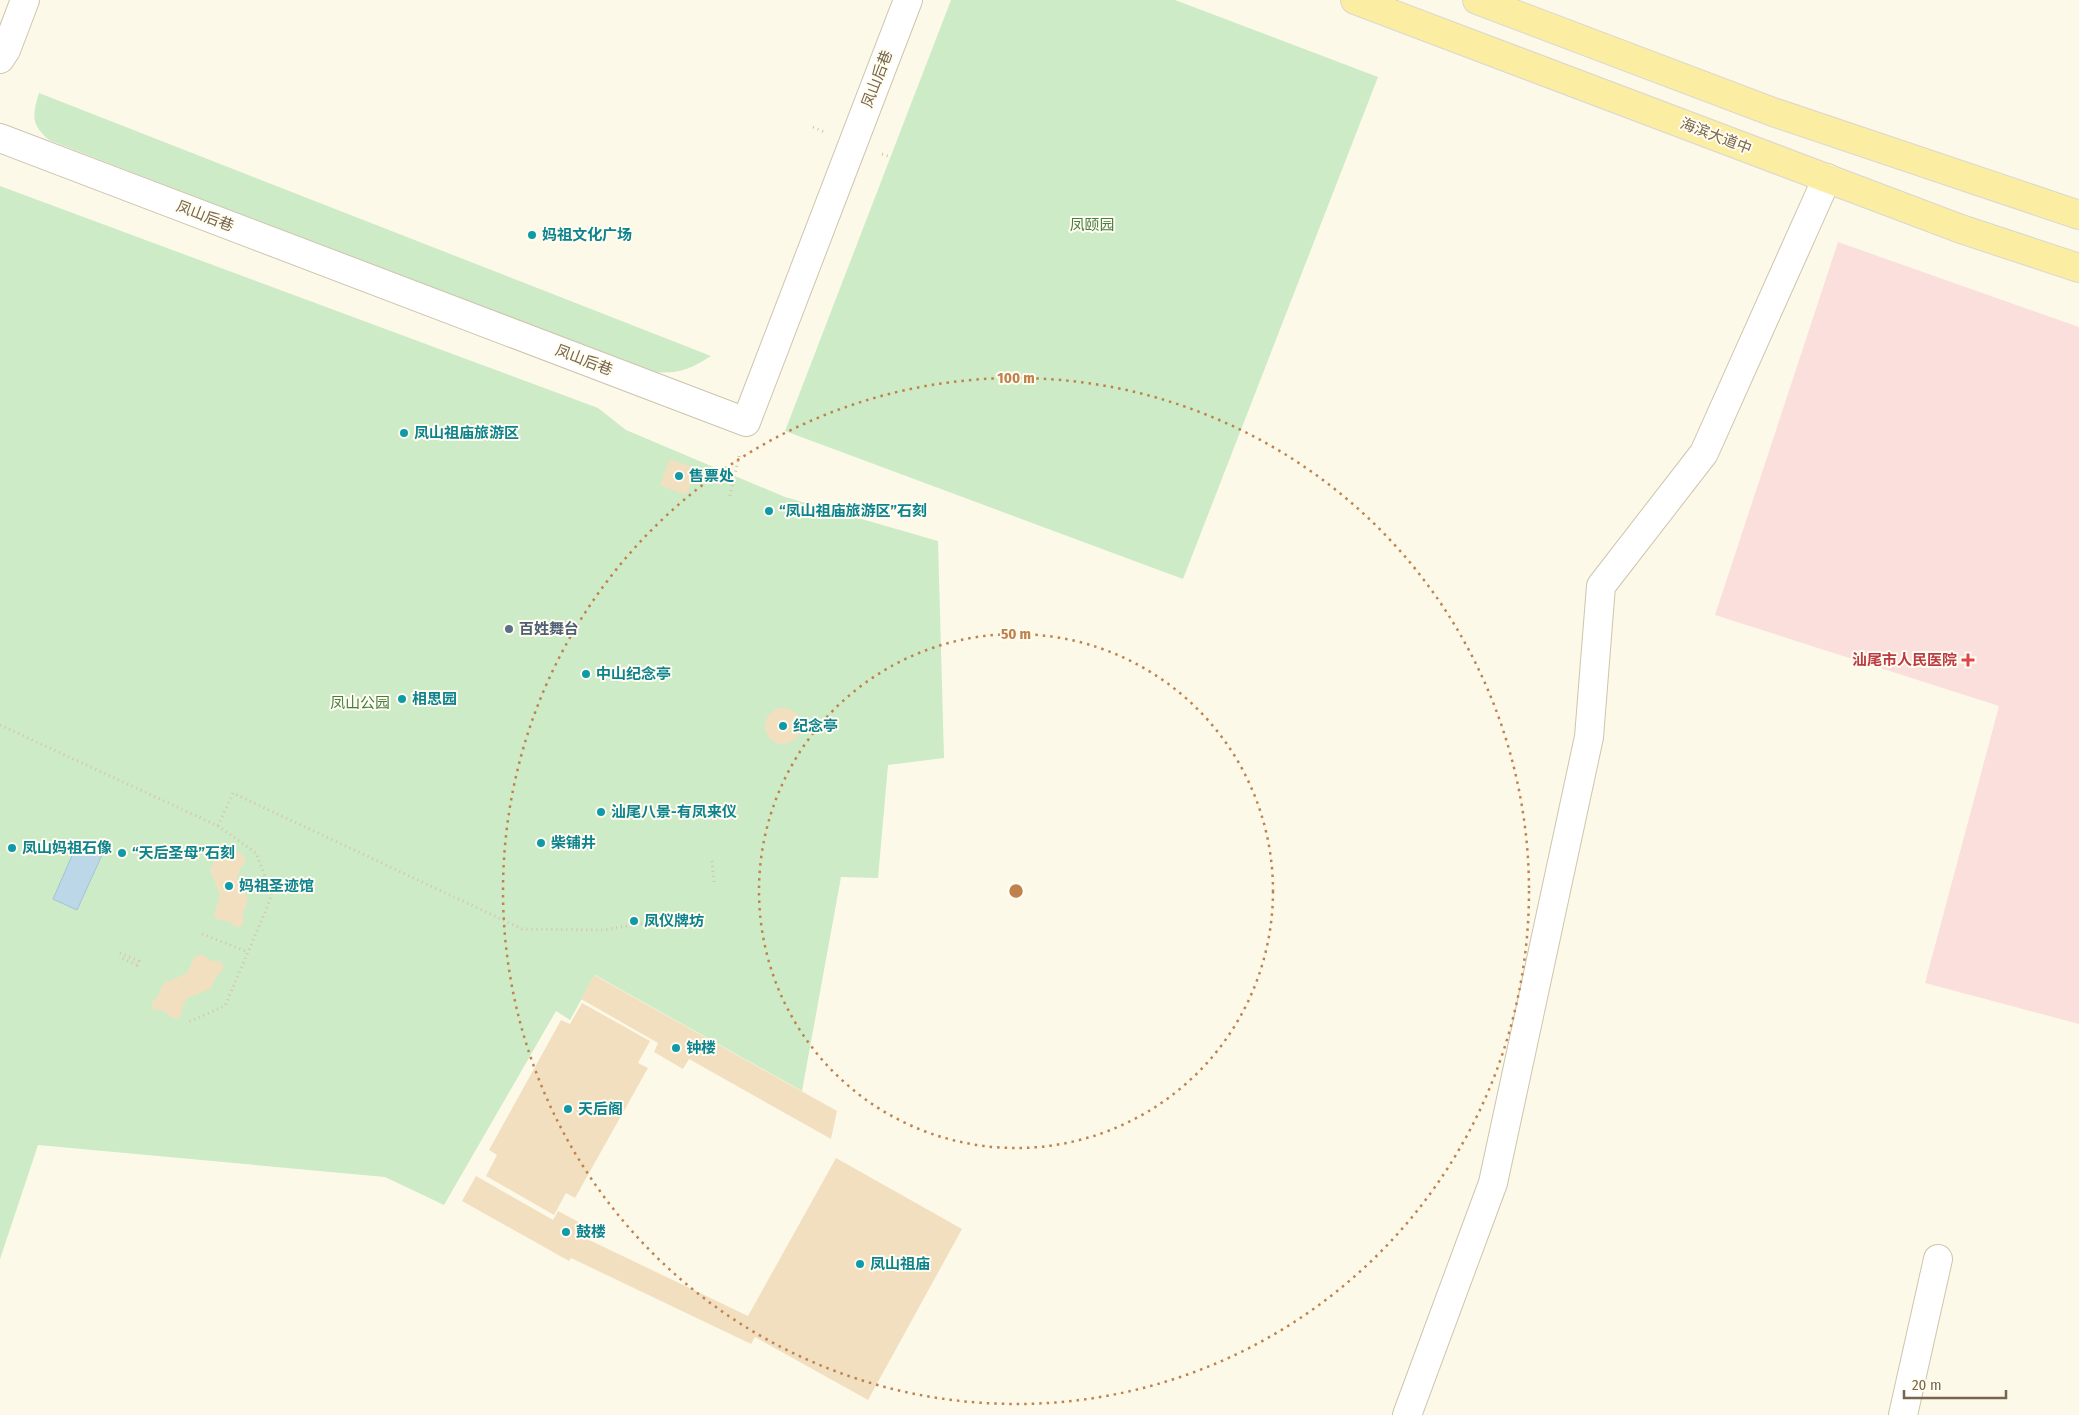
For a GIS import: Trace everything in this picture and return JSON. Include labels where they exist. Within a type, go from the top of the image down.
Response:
[{"type":"main road","name":"海滨大道中","points":[[1355,0],[1961,229],[2079,268]]},
{"type":"main road","points":[[1478,0],[1773,112],[2079,215]]},
{"type":"street","points":[[2,52],[25,0]]},
{"type":"street","name":"凤山后巷","points":[[0,138],[746,422],[908,0]]},
{"type":"street","points":[[1407,1415],[1493,1183],[1589,737],[1601,586],[1704,453],[1827,178]]},
{"type":"street","points":[[1903,1415],[1938,1259]]},
{"type":"path","points":[[730,496],[746,422]]},
{"type":"path","points":[[0,725],[218,826],[256,853],[272,894],[225,1006],[186,1023]]},
{"type":"path","points":[[218,826],[233,793],[522,929],[603,930],[646,923]]},
{"type":"path","points":[[712,861],[714,882]]},
{"type":"path","points":[[202,934],[248,952]]},
{"type":"path","points":[[120,953],[139,961],[137,965],[122,958],[121,960]]},
{"type":"shaded area","name":"汕尾市人民医院","points":[[1838,242],[2079,327],[2079,1024],[1925,983],[1999,706],[1715,615]]},
{"type":"green space","name":"凤颐园","points":[[951,0],[1175,0],[1378,77],[1183,579],[785,431]]},
{"type":"green space","points":[[39,93],[711,356],[694,366],[679,371],[662,373],[643,371],[49,140],[43,135],[36,124],[34,114]]},
{"type":"green space","name":"凤山公园","points":[[0,186],[598,408],[626,430],[785,497],[938,541],[944,758],[888,765],[878,878],[841,877],[802,1091],[595,975],[570,1020],[556,1011],[444,1205],[385,1177],[38,1145],[0,1259]]},
{"type":"water","points":[[77,844],[102,855],[77,910],[53,899]]},
{"type":"building","name":"售票处","points":[[670,459],[697,469],[686,495],[660,485]]},
{"type":"building","name":"纪念亭","points":[[783,708],[790,709],[796,713],[800,719],[800,733],[796,739],[790,743],[783,744],[776,743],[770,739],[766,733],[765,726],[766,719],[770,713],[776,709]]},
{"type":"building","points":[[220,846],[234,853],[239,852],[245,857],[245,864],[241,867],[237,877],[248,900],[242,915],[244,919],[243,924],[239,927],[235,927],[230,922],[217,919],[214,915],[220,895],[210,870],[216,858],[214,851]]},
{"type":"building","points":[[202,954],[212,961],[219,961],[224,966],[210,989],[187,998],[182,1008],[182,1015],[178,1018],[173,1018],[162,1010],[154,1010],[152,1001],[158,996],[163,984],[187,973],[195,957]]},
{"type":"building","points":[[594,975],[837,1111],[831,1139],[689,1059],[683,1069],[654,1052],[658,1043],[581,999]]},
{"type":"building","name":"天后阁","points":[[582,1003],[650,1041],[638,1063],[648,1068],[575,1198],[566,1193],[554,1215],[486,1176],[497,1155],[489,1150],[561,1020],[570,1024]]},
{"type":"building","name":"凤山祖庙","points":[[836,1158],[962,1229],[868,1400],[755,1337],[751,1344],[571,1258],[569,1261],[462,1201],[476,1176],[553,1220],[558,1211],[588,1227],[583,1237],[748,1316]]},
{"type":"place","name":"妈祖文化广场","points":[[532,235]]},
{"type":"place","name":"凤山祖庙旅游区","points":[[404,433]]},
{"type":"place","name":"售票处","points":[[679,476]]},
{"type":"place","name":"“凤山祖庙旅游区”石刻","points":[[769,511]]},
{"type":"place","name":"百姓舞台","points":[[509,629]]},
{"type":"place","name":"汕尾市人民医院","points":[[1968,660]]},
{"type":"place","name":"中山纪念亭","points":[[586,674]]},
{"type":"place","name":"相思园","points":[[402,699]]},
{"type":"place","name":"纪念亭","points":[[783,726]]},
{"type":"place","name":"汕尾八景-有凤来仪","points":[[601,812]]},
{"type":"place","name":"柴铺井","points":[[541,843]]},
{"type":"place","name":"凤山妈祖石像","points":[[12,848]]},
{"type":"place","name":"“天后圣母”石刻","points":[[122,853]]},
{"type":"place","name":"妈祖圣迹馆","points":[[229,886]]},
{"type":"place","name":"凤仪牌坊","points":[[634,921]]},
{"type":"place","name":"钟楼","points":[[676,1048]]},
{"type":"place","name":"天后阁","points":[[568,1109]]},
{"type":"place","name":"鼓楼","points":[[566,1232]]},
{"type":"place","name":"凤山祖庙","points":[[860,1264]]}]
